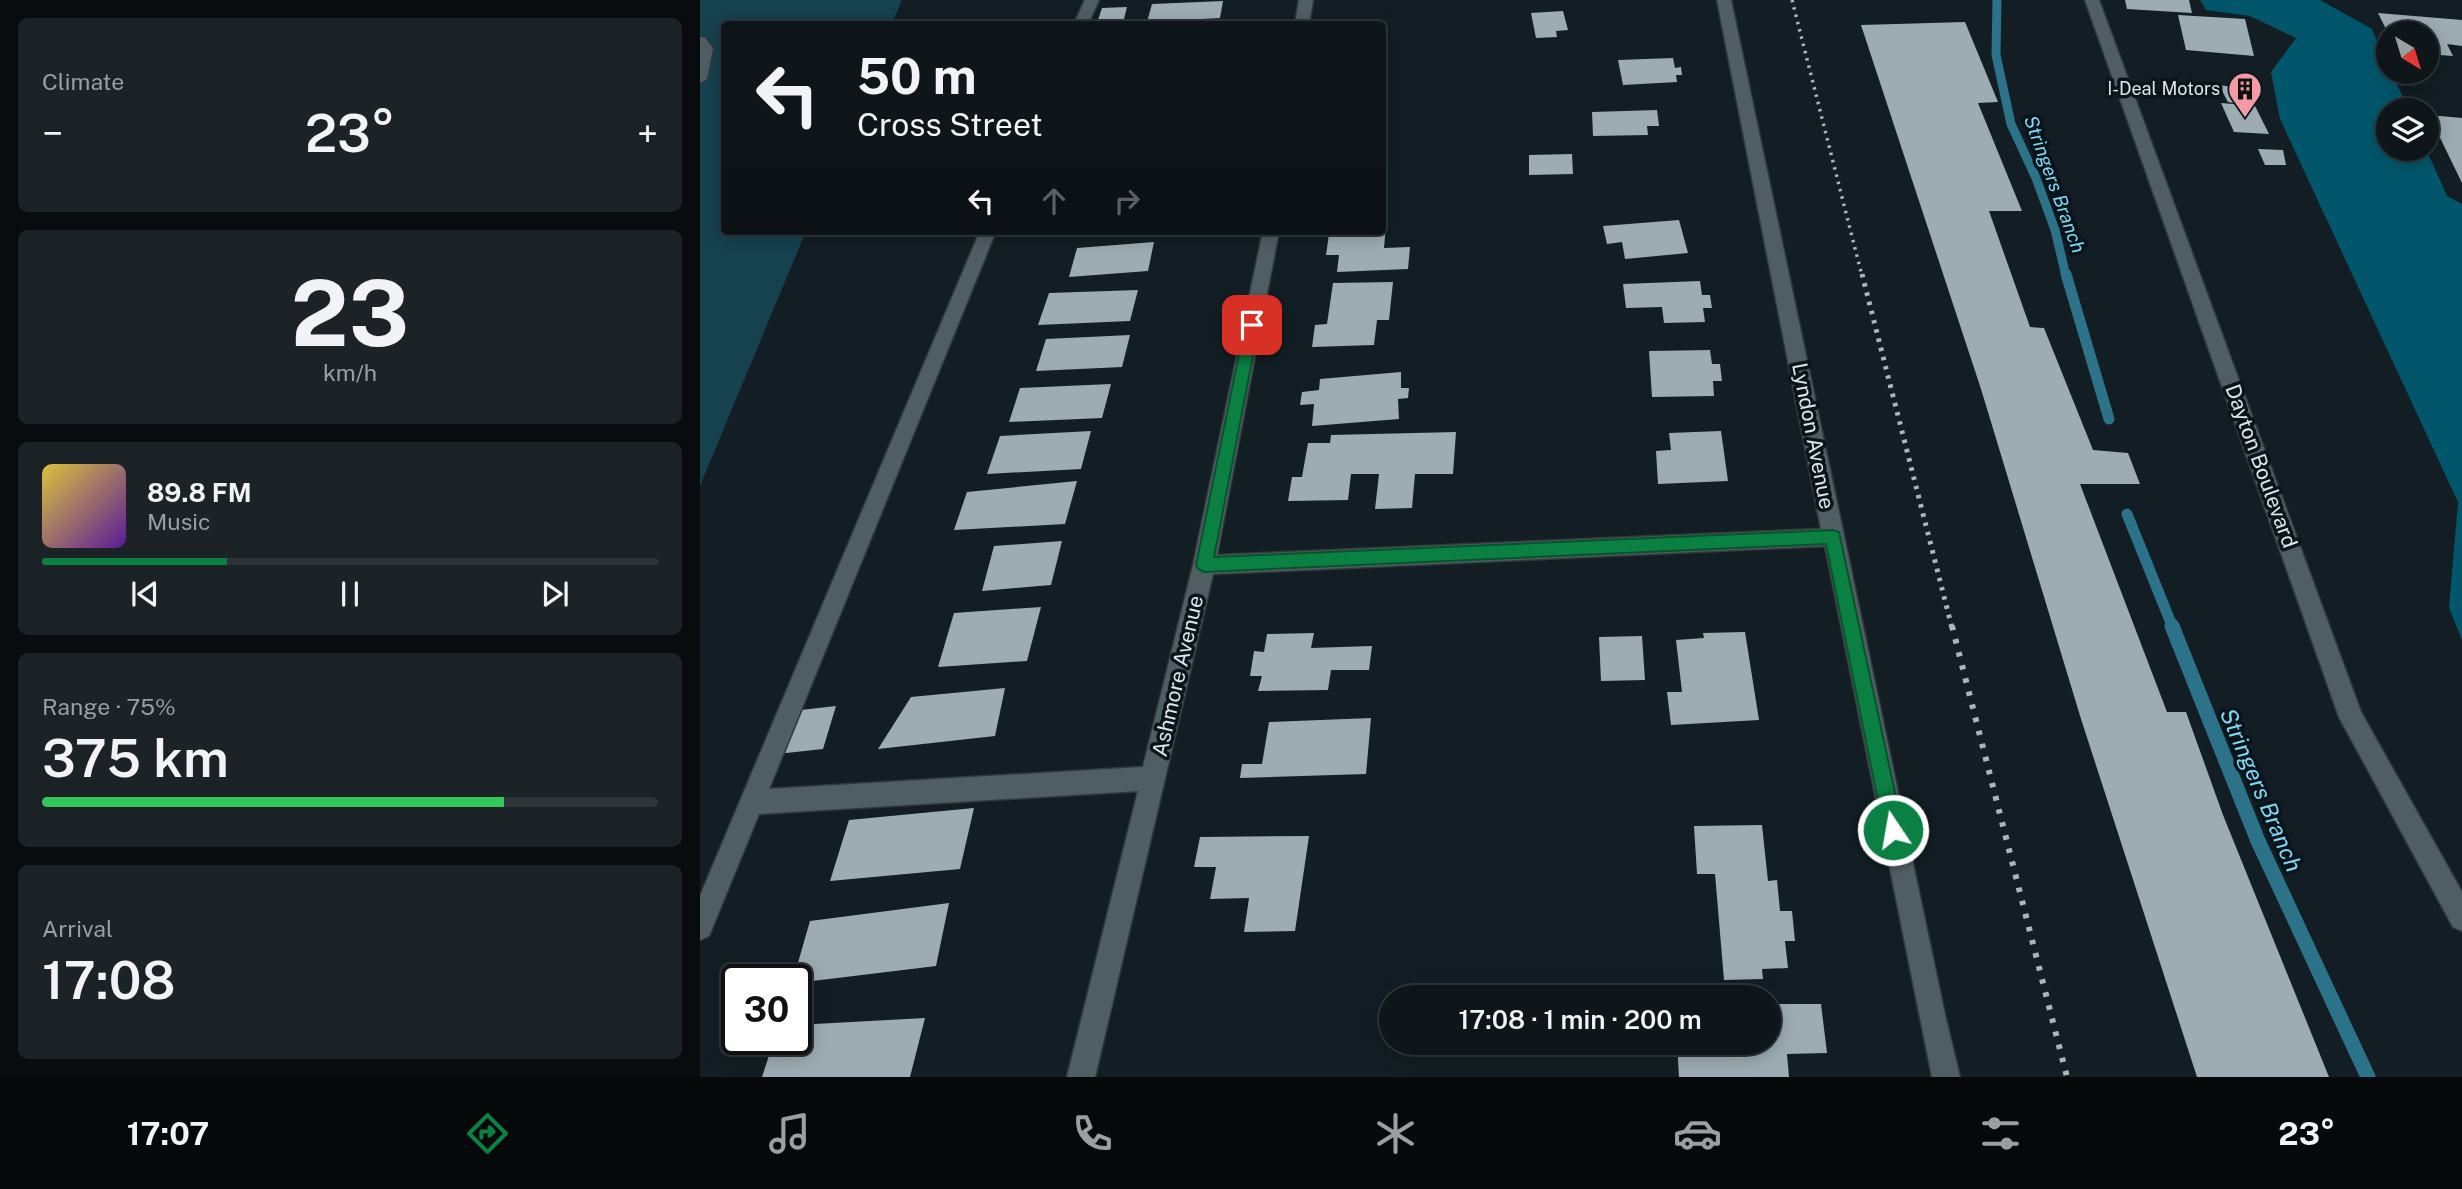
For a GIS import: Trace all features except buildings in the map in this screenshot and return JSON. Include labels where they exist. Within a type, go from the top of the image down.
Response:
[{"type":"street","points":[[1082,21],[1092,0]]},
{"type":"street","points":[[1303,21],[1306,0]]},
{"type":"street","name":"Lyndon Avenue","points":[[1724,0],[1931,1016],[1946,1077]]},
{"type":"street","name":"Dayton Boulevard","points":[[2092,0],[2351,717],[2462,918]]},
{"type":"street","points":[[700,41],[706,48],[700,79]]},
{"type":"street","points":[[700,926],[986,235]]},
{"type":"street","name":"Ashmore Avenue","points":[[1082,1077],[1204,565],[1270,235]]},
{"type":"street","points":[[1204,565],[1833,537]]},
{"type":"street","points":[[752,802],[1153,778]]},
{"type":"shaded area","points":[[700,0],[902,0],[893,21],[721,21],[721,235],[804,235],[700,486]]},
{"type":"shaded area","points":[[2200,0],[2320,0],[2372,29],[2376,39],[2376,84],[2397,84],[2403,98],[2376,98],[2376,161],[2431,161],[2447,196],[2462,204],[2462,640],[2449,608],[2458,502],[2280,119],[2271,72],[2296,38],[2250,16],[2206,10]]},
{"type":"waterway","name":"Stringers Branch","points":[[1997,0],[1996,55],[2011,124],[2036,178],[2055,230],[2066,276]]},
{"type":"waterway","name":"Stringers Branch","points":[[2066,274],[2109,419]]},
{"type":"waterway","name":"Stringers Branch","points":[[2127,514],[2173,628]]},
{"type":"waterway","name":"Stringers Branch","points":[[2172,626],[2258,841],[2368,1077]]},
{"type":"railway","points":[[1792,0],[1862,276]]},
{"type":"railway","points":[[1862,274],[1952,628]]},
{"type":"railway","points":[[1952,626],[2067,1077]]},
{"type":"place","name":"I-Deal Motors","points":[[2245,119]]},
{"type":"route","points":[[1252,325],[1204,565],[1833,537],[1893,830]]}]
